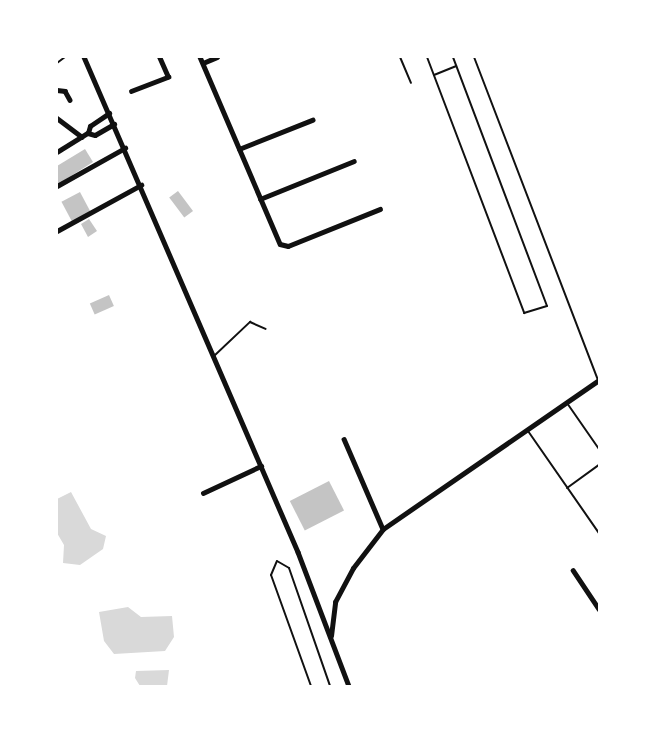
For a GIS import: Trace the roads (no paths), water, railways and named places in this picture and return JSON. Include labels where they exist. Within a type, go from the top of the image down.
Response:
[{"type":"street","points":[[84,57],[261,466],[349,686]]},
{"type":"street","points":[[131,91],[168,77],[159,57]]},
{"type":"street","points":[[200,57],[278,241],[284,246],[380,209]]},
{"type":"street","points":[[203,63],[217,57]]},
{"type":"street","points":[[57,90],[65,91],[70,100]]},
{"type":"street","points":[[57,152],[88,133],[90,126],[109,113]]},
{"type":"street","points":[[57,118],[82,137]]},
{"type":"street","points":[[239,149],[312,120]]},
{"type":"street","points":[[88,133],[95,135],[114,124]]},
{"type":"street","points":[[57,186],[125,148]]},
{"type":"street","points":[[260,199],[354,161]]},
{"type":"street","points":[[57,231],[141,185]]},
{"type":"street","points":[[331,639],[334,602],[353,568],[383,529],[599,380]]},
{"type":"street","points":[[345,439],[383,529]]},
{"type":"street","points":[[203,493],[261,466]]},
{"type":"street","points":[[573,570],[599,609]]},
{"type":"lane","points":[[57,63],[65,57]]},
{"type":"lane","points":[[400,57],[411,83]]},
{"type":"lane","points":[[427,57],[524,313],[546,306],[453,57]]},
{"type":"lane","points":[[474,57],[599,380]]},
{"type":"lane","points":[[434,75],[456,66]]},
{"type":"lane","points":[[214,356],[250,322],[266,329]]},
{"type":"lane","points":[[567,403],[599,449]]},
{"type":"lane","points":[[528,431],[566,489],[599,532]]},
{"type":"lane","points":[[566,489],[599,465]]},
{"type":"lane","points":[[311,686],[271,574],[277,561],[289,568],[330,686]]}]
